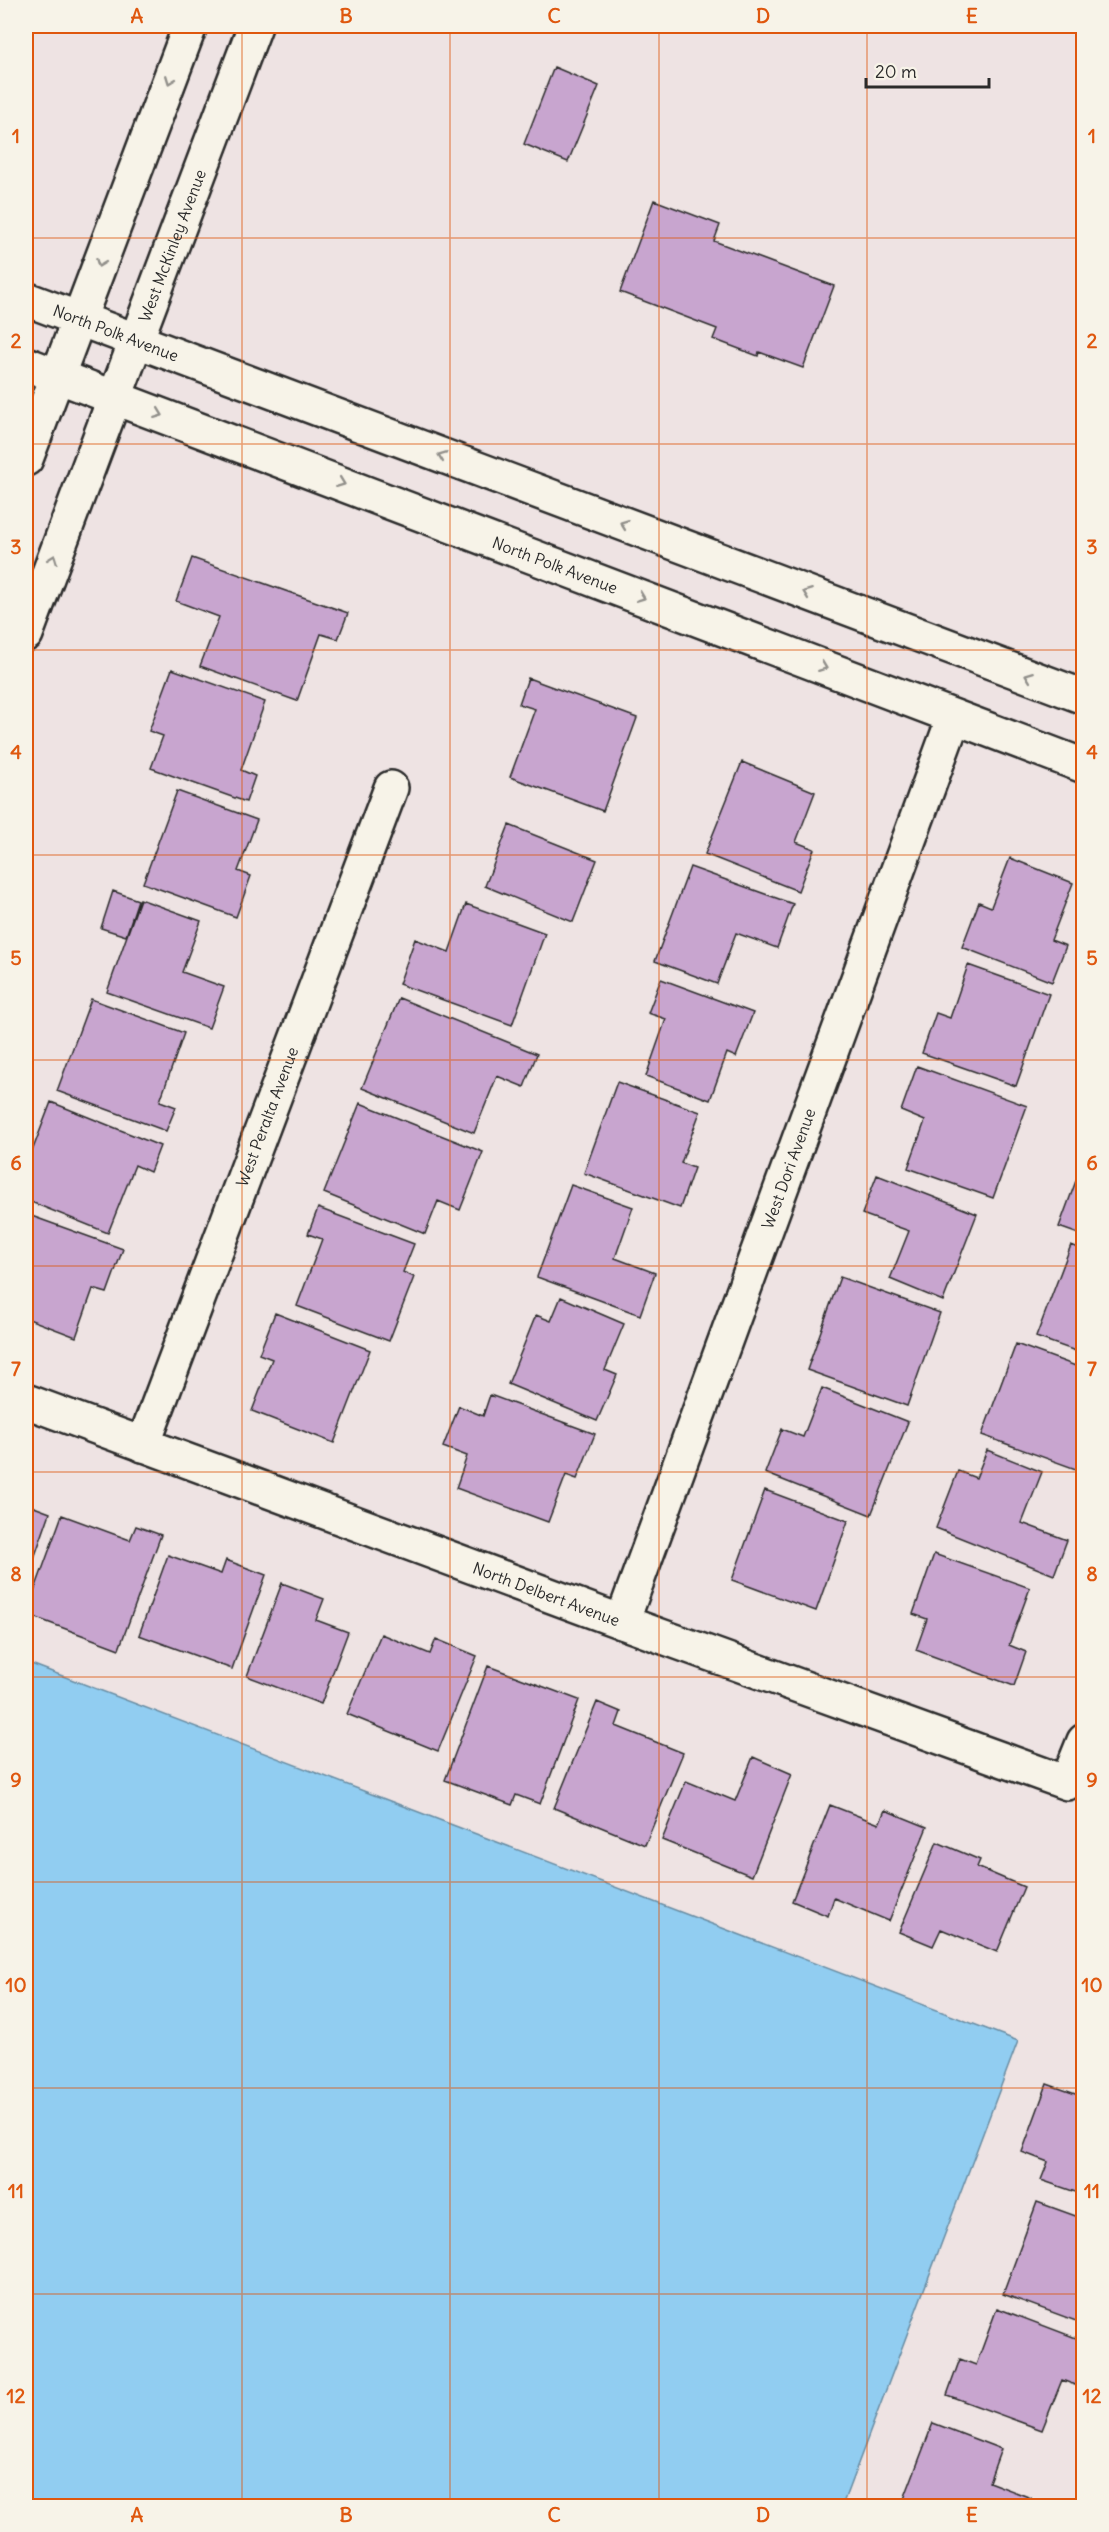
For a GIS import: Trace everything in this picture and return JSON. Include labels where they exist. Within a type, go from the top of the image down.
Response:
[{"type":"street","points":[[26,459],[190,26]]},
{"type":"street","points":[[219,121],[233,26]]},
{"type":"street","name":"West McKinley Avenue","points":[[26,634],[255,26]]},
{"type":"street","name":"North Polk Avenue","points":[[26,299],[1083,697]]},
{"type":"street","name":"North Polk Avenue","points":[[26,364],[1083,766]]},
{"type":"street","name":"West Dori Avenue","points":[[622,1622],[954,717]]},
{"type":"street","name":"West Peralta Avenue","points":[[143,1445],[391,788]]},
{"type":"street","name":"North Delbert Avenue","points":[[26,1401],[622,1622],[1067,1783],[1083,1741]]},
{"type":"water","points":[[26,1662],[1018,2041],[842,2506],[26,2506]]},
{"type":"building","points":[[554,67],[599,86],[568,162],[524,144]]},
{"type":"building","points":[[654,200],[720,225],[714,241],[834,286],[803,368],[759,352],[758,356],[713,339],[717,329],[620,292]]},
{"type":"building","points":[[192,558],[348,613],[338,639],[321,634],[297,701],[200,666],[219,617],[176,601]]},
{"type":"building","points":[[172,669],[265,702],[241,770],[255,776],[246,802],[151,768],[163,736],[149,731]]},
{"type":"building","points":[[528,678],[637,718],[603,811],[510,777],[535,709],[519,704]]},
{"type":"building","points":[[742,762],[815,792],[796,842],[814,849],[798,891],[705,854]]},
{"type":"building","points":[[177,791],[257,820],[238,871],[251,876],[236,917],[143,883]]},
{"type":"building","points":[[509,825],[597,860],[573,922],[485,886]]},
{"type":"building","points":[[1010,858],[1073,883],[1051,940],[1066,946],[1052,982],[962,947],[979,902],[991,907]]},
{"type":"building","points":[[690,867],[793,904],[777,948],[736,933],[717,984],[655,961]]},
{"type":"building","points":[[113,891],[138,900],[126,936],[101,928]]},
{"type":"building","points":[[140,899],[201,921],[182,972],[224,987],[209,1028],[107,992]]},
{"type":"building","points":[[466,904],[545,933],[512,1025],[399,984],[415,939],[449,952]]},
{"type":"building","points":[[968,965],[1049,994],[1016,1086],[922,1053],[936,1013],[950,1018]]},
{"type":"building","points":[[661,979],[753,1013],[736,1057],[727,1053],[710,1100],[646,1076],[666,1019],[648,1013]]},
{"type":"building","points":[[399,998],[537,1054],[524,1087],[497,1076],[474,1133],[362,1088]]},
{"type":"building","points":[[91,999],[184,1033],[160,1101],[176,1107],[166,1131],[57,1091]]},
{"type":"building","points":[[917,1066],[1027,1106],[993,1198],[908,1168],[925,1121],[901,1111]]},
{"type":"building","points":[[617,1082],[700,1112],[681,1163],[694,1168],[680,1208],[584,1173]]},
{"type":"building","points":[[51,1102],[160,1146],[150,1172],[135,1165],[108,1233],[26,1200],[26,1167]]},
{"type":"building","points":[[360,1103],[483,1152],[460,1210],[438,1201],[425,1234],[324,1193]]},
{"type":"building","points":[[1084,1159],[1084,1236],[1059,1227]]},
{"type":"building","points":[[877,1175],[977,1214],[943,1301],[890,1279],[909,1231],[862,1214]]},
{"type":"building","points":[[571,1185],[633,1207],[615,1258],[655,1273],[640,1315],[537,1277]]},
{"type":"building","points":[[318,1208],[414,1244],[403,1272],[414,1277],[389,1341],[297,1306],[322,1239],[308,1234]]},
{"type":"building","points":[[26,1214],[123,1249],[107,1293],[93,1289],[76,1337],[26,1318]]},
{"type":"building","points":[[1071,1245],[1084,1250],[1084,1354],[1036,1337]]},
{"type":"building","points":[[840,1277],[940,1313],[907,1406],[807,1370]]},
{"type":"building","points":[[561,1297],[624,1324],[605,1370],[617,1375],[597,1421],[508,1384],[536,1315],[551,1321]]},
{"type":"building","points":[[275,1313],[370,1350],[334,1443],[252,1411],[272,1359],[259,1354]]},
{"type":"building","points":[[1016,1344],[1084,1369],[1084,1410],[1079,1421],[1084,1423],[1084,1472],[982,1435]]},
{"type":"building","points":[[822,1388],[908,1422],[871,1515],[765,1473],[782,1429],[803,1437]]},
{"type":"building","points":[[490,1395],[595,1434],[577,1479],[566,1475],[548,1522],[456,1488],[467,1456],[443,1447],[459,1406],[483,1416]]},
{"type":"building","points":[[987,1450],[1042,1472],[1022,1523],[1067,1540],[1054,1575],[936,1528],[958,1471],[976,1478]]},
{"type":"building","points":[[765,1490],[848,1521],[816,1611],[732,1580]]},
{"type":"building","points":[[26,1504],[50,1513],[26,1581]]},
{"type":"building","points":[[62,1515],[130,1540],[136,1526],[161,1535],[119,1649],[26,1614]]},
{"type":"building","points":[[934,1554],[1030,1588],[1009,1645],[1026,1652],[1014,1686],[916,1650],[927,1619],[913,1614]]},
{"type":"building","points":[[168,1555],[221,1574],[226,1560],[266,1575],[232,1669],[139,1635]]},
{"type":"building","points":[[282,1583],[324,1599],[316,1620],[348,1632],[321,1704],[247,1676]]},
{"type":"building","points":[[381,1634],[430,1654],[436,1639],[477,1656],[438,1751],[347,1714]]},
{"type":"building","points":[[488,1666],[579,1700],[540,1804],[516,1795],[512,1805],[445,1780]]},
{"type":"building","points":[[597,1702],[621,1712],[616,1726],[683,1753],[645,1845],[554,1808]]},
{"type":"building","points":[[753,1757],[792,1774],[752,1876],[662,1840],[686,1781],[735,1801]]},
{"type":"building","points":[[830,1805],[879,1824],[885,1810],[927,1827],[889,1921],[834,1898],[828,1916],[792,1901]]},
{"type":"building","points":[[937,1842],[980,1860],[977,1867],[1024,1887],[997,1952],[941,1929],[933,1946],[899,1932]]},
{"type":"building","points":[[1047,2084],[1084,2097],[1084,2195],[1041,2180],[1048,2162],[1022,2152]]},
{"type":"building","points":[[1037,2202],[1084,2219],[1084,2324],[1003,2294]]},
{"type":"building","points":[[997,2308],[1084,2341],[1084,2363],[1075,2385],[1062,2380],[1042,2430],[947,2395],[960,2359],[976,2365]]},
{"type":"building","points":[[933,2423],[1001,2449],[989,2482],[1031,2498],[1028,2506],[923,2506],[904,2499]]}]
